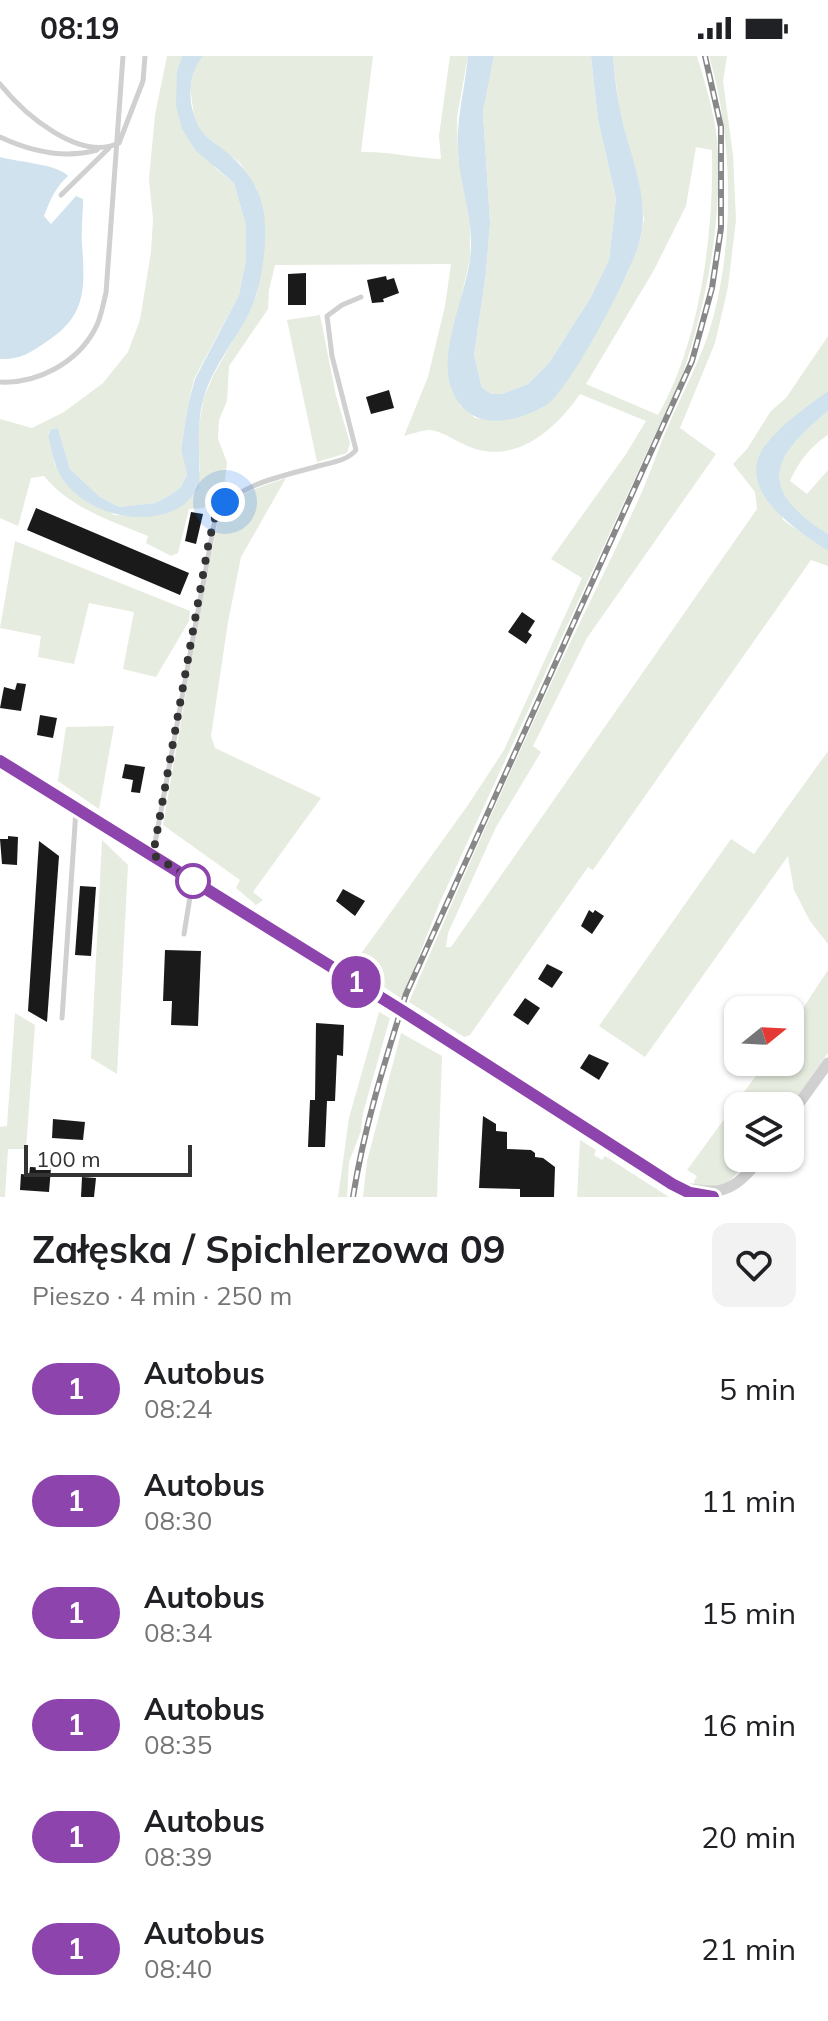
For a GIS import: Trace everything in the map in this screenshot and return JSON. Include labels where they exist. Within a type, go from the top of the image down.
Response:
[{"type":"street","points":[[0,761],[690,1193],[713,1196],[724,1193],[750,1172]]},
{"type":"street","points":[[804,1096],[828,1063]]},
{"type":"lane","points":[[0,382],[12,383],[42,376],[76,354],[96,329],[106,293],[123,56]]},
{"type":"lane","points":[[0,137],[49,153],[82,154],[119,143],[143,81],[145,56]]},
{"type":"lane","points":[[0,84],[42,124],[79,144],[98,149]]},
{"type":"lane","points":[[61,195],[110,147]]},
{"type":"lane","points":[[153,855],[216,514],[225,502],[263,482],[341,460],[356,450],[332,356],[327,316],[361,297]]},
{"type":"lane","points":[[62,1018],[76,809]]},
{"type":"lane","points":[[184,934],[190,897],[199,884]]},
{"type":"shaded area","points":[[167,56],[182,56],[177,71],[194,114],[190,88],[195,65],[203,56],[373,56],[361,152],[441,159],[439,136],[450,56],[468,56],[457,117],[458,156],[470,209],[470,258],[449,352],[460,405],[475,418],[497,421],[598,330],[640,241],[644,219],[638,181],[619,108],[613,56],[697,56],[717,140],[717,209],[705,294],[682,376],[440,902],[402,999],[360,971],[360,966],[355,962],[504,750],[582,578],[551,559],[646,421],[580,394],[550,428],[537,438],[510,450],[479,450],[433,430],[404,436],[428,377],[445,306],[451,264],[275,265],[268,309],[229,366],[227,401],[219,420],[218,439],[227,462],[223,496],[203,508],[189,509],[178,553],[171,556],[146,543],[148,536],[79,505],[44,476],[31,478],[18,526],[0,518],[0,419],[32,428],[64,412],[103,383],[128,352],[140,320],[151,252],[153,219],[149,179],[155,115]],"holes":[[[196,120],[202,133],[240,163],[257,189],[263,255],[257,293],[204,397],[198,430],[200,471],[182,506],[146,516],[114,515],[55,465],[48,434],[51,429],[58,428],[70,469],[100,497],[119,507],[155,503],[180,488],[187,473],[181,450],[194,379],[239,295],[246,259],[246,226],[234,183],[215,168]],[[696,147],[712,150],[710,216],[702,286],[684,355],[658,415],[586,384],[654,270],[686,206]]]},
{"type":"shaded area","points":[[494,56],[591,56],[598,120],[616,198],[609,260],[591,297],[549,363],[528,384],[502,394],[492,394],[482,388],[474,355],[490,223],[483,112]]},
{"type":"shaded area","points":[[709,56],[727,56],[723,81],[733,155],[736,220],[728,287],[715,343],[680,428],[716,454],[587,638],[533,746],[541,752],[496,827],[448,933],[446,947],[451,947],[757,509],[755,492],[733,464],[747,449],[771,411],[786,398],[828,336],[828,391],[765,445],[783,520],[828,551],[828,566],[811,560],[593,870],[588,867],[470,1035],[464,1037],[409,1002],[483,833],[640,495],[705,344],[717,300],[727,230],[727,158]]},
{"type":"shaded area","points":[[320,315],[336,396],[350,443],[347,453],[317,462],[287,320]]},
{"type":"shaded area","points":[[828,411],[828,435],[806,455],[790,481],[807,494],[828,470],[828,534],[790,503],[782,488],[780,474],[784,459],[794,444]]},
{"type":"shaded area","points":[[286,478],[241,557],[211,736],[215,748],[321,798],[253,892],[263,900],[256,905],[236,888],[240,880],[163,825],[218,521],[238,498]]},
{"type":"shaded area","points":[[15,541],[190,611],[189,621],[156,677],[123,669],[134,612],[89,603],[74,664],[38,657],[41,636],[0,628]]},
{"type":"shaded area","points":[[114,726],[99,809],[58,781],[66,727]]},
{"type":"shaded area","points":[[828,751],[828,944],[810,921],[794,890],[788,856],[645,1057],[599,1026],[731,839],[754,854]]},
{"type":"shaded area","points":[[102,840],[128,865],[117,1074],[91,1058]]},
{"type":"shaded area","points":[[828,970],[828,1053],[801,1092],[744,1092],[756,1076],[804,1076],[804,1007]]},
{"type":"shaded area","points":[[379,1012],[390,1018],[363,1113],[361,1131],[349,1162],[347,1197],[338,1197],[349,1118]]},
{"type":"shaded area","points":[[15,1013],[35,1025],[26,1149],[8,1149],[5,1197],[0,1197],[0,1127],[7,1126]]},
{"type":"shaded area","points":[[401,1033],[442,1056],[437,1197],[363,1197],[367,1161]]},
{"type":"shaded area","points":[[724,1119],[724,1172],[738,1172],[724,1186],[695,1187],[697,1176],[687,1170]]},
{"type":"shaded area","points":[[580,1140],[596,1150],[594,1155],[602,1160],[605,1156],[669,1197],[577,1197]]},
{"type":"water","points":[[182,56],[203,56],[191,82],[193,112],[203,133],[238,162],[254,184],[265,220],[265,247],[254,301],[204,397],[199,431],[199,488],[184,504],[168,513],[137,517],[106,511],[68,486],[60,475],[48,435],[51,429],[58,428],[70,469],[100,497],[119,507],[155,503],[180,488],[187,474],[181,450],[188,405],[195,379],[239,295],[246,259],[246,226],[234,183],[196,151],[182,129],[176,106],[177,71]]},
{"type":"water","points":[[468,56],[494,56],[483,112],[490,223],[474,355],[482,388],[492,394],[502,394],[528,384],[549,363],[591,297],[609,260],[616,198],[598,120],[591,56],[613,56],[619,103],[643,208],[643,224],[635,255],[572,374],[549,403],[527,414],[502,420],[479,418],[463,408],[452,391],[448,370],[448,355],[471,244],[458,139]]},
{"type":"water","points":[[0,157],[47,166],[68,176],[53,194],[44,216],[51,224],[76,196],[83,199],[83,287],[76,311],[69,322],[46,342],[24,355],[7,359],[0,359]]},
{"type":"water","points":[[828,391],[828,411],[794,444],[784,459],[780,474],[782,488],[790,503],[828,534],[828,551],[785,520],[762,492],[757,476],[758,460],[767,443]]},
{"type":"building","points":[[306,273],[306,305],[288,305],[288,274]]},
{"type":"building","points":[[386,276],[387,280],[394,278],[399,293],[383,299],[384,302],[372,303],[367,280]]},
{"type":"building","points":[[389,390],[394,408],[371,414],[366,397]]},
{"type":"building","points":[[36,508],[189,573],[180,595],[27,530]]},
{"type":"building","points":[[191,512],[203,514],[196,544],[185,541]]},
{"type":"building","points":[[522,612],[535,621],[528,632],[532,635],[526,644],[508,632]]},
{"type":"building","points":[[17,683],[26,684],[21,711],[0,708],[4,687],[15,690]]},
{"type":"building","points":[[40,715],[57,718],[53,738],[37,735]]},
{"type":"building","points":[[125,764],[145,767],[140,793],[131,792],[133,780],[122,778]]},
{"type":"building","points":[[8,836],[18,837],[17,865],[2,864],[0,839],[8,839]]},
{"type":"building","points":[[39,841],[59,856],[47,1022],[28,1011]]},
{"type":"building","points":[[80,886],[96,887],[91,956],[75,955]]},
{"type":"building","points":[[343,889],[365,901],[355,916],[336,901]]},
{"type":"building","points":[[589,910],[604,916],[592,934],[581,926]]},
{"type":"building","points":[[165,950],[201,951],[198,1026],[171,1025],[172,1001],[163,1001]]},
{"type":"building","points":[[547,964],[563,972],[552,988],[538,979]]},
{"type":"building","points":[[525,998],[540,1008],[528,1025],[513,1015]]},
{"type":"building","points":[[316,1023],[344,1025],[343,1056],[337,1055],[335,1101],[327,1101],[325,1147],[308,1147],[310,1100],[315,1100]]},
{"type":"building","points":[[589,1054],[609,1063],[599,1080],[580,1068]]},
{"type":"building","points":[[483,1116],[496,1124],[496,1131],[507,1132],[507,1149],[531,1150],[535,1157],[543,1158],[555,1167],[554,1197],[520,1197],[520,1189],[479,1188]]},
{"type":"building","points":[[53,1119],[85,1122],[83,1140],[52,1138]]},
{"type":"building","points":[[30,1167],[51,1168],[49,1192],[20,1190],[21,1174],[29,1175]]},
{"type":"building","points":[[82,1177],[96,1178],[94,1197],[81,1197]]},
{"type":"railway","points":[[353,1197],[369,1120],[406,994],[692,361],[712,288],[721,228],[721,127],[705,56]]},
{"type":"bus line","name":"1","points":[[0,761],[401,1010],[672,1184],[690,1193],[713,1197]]},
{"type":"route","points":[[193,881],[199,884],[153,855],[209,541],[216,514],[225,502]]}]
